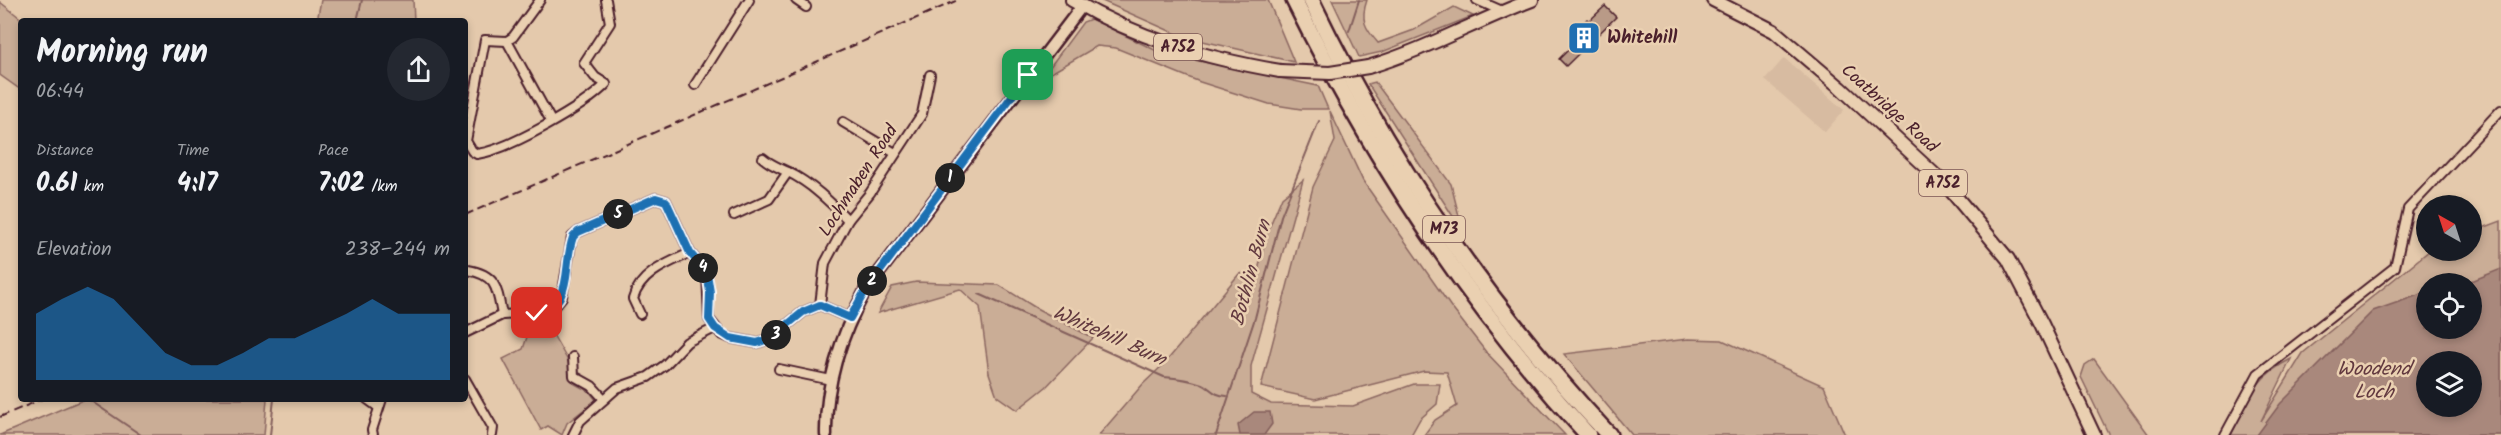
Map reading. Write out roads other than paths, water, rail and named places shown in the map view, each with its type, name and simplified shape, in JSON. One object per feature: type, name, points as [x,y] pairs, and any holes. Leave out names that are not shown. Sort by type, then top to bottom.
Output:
[{"type":"highway","name":"M73","points":[[1294,0],[1350,109],[1446,260],[1529,368],[1588,435]]},
{"type":"highway","name":"M73","points":[[1311,0],[1387,141],[1459,251],[1541,359],[1609,435]]},
{"type":"main road","name":"A752","points":[[1077,3],[1154,40],[1238,64],[1280,71],[1330,73],[1368,67],[1421,50],[1502,11],[1532,0]]},
{"type":"main road","name":"Coatbridge Road","points":[[1713,0],[1774,31],[1841,88],[1947,186],[2008,259],[2094,435]]},
{"type":"main road","points":[[826,435],[831,380],[840,345],[850,318],[865,291],[1077,3]]},
{"type":"street","points":[[468,128],[485,40],[507,41],[518,32],[540,0]]},
{"type":"street","points":[[468,146],[477,154],[483,153],[517,139],[594,97],[606,84],[595,77],[584,63],[610,23],[606,0]]},
{"type":"street","points":[[695,85],[749,0]]},
{"type":"street","points":[[796,0],[806,7]]},
{"type":"street","points":[[1477,0],[1502,11]]},
{"type":"street","points":[[507,41],[551,121]]},
{"type":"street","name":"Lochmaben Road","points":[[820,305],[825,263],[848,220],[870,193],[922,114],[930,75]]},
{"type":"street","points":[[2225,435],[2258,374],[2395,267],[2408,209],[2501,110]]},
{"type":"street","points":[[843,122],[895,153]]},
{"type":"street","points":[[763,158],[773,167],[788,172],[825,197],[848,220]]},
{"type":"street","points":[[734,215],[769,199],[788,172]]},
{"type":"street","points":[[468,332],[502,315],[551,310],[562,297],[573,237],[578,232],[656,198],[666,201],[690,253],[707,273],[710,292],[709,319],[715,328],[730,338],[757,343],[771,338],[803,312],[820,305],[850,318]]},
{"type":"street","points":[[640,314],[633,299],[635,292],[647,277],[657,268],[690,253]]},
{"type":"street","points":[[468,270],[490,277],[495,285],[502,315]]},
{"type":"street","points":[[573,435],[580,421],[617,388],[648,377],[665,365],[687,342],[715,328]]},
{"type":"street","points":[[573,357],[574,376],[592,386],[604,399]]},
{"type":"street","points":[[779,369],[831,380]]},
{"type":"street","points":[[468,384],[493,428],[492,435]]},
{"type":"street","points":[[371,402],[378,407]]},
{"type":"street","points":[[373,435],[372,430],[380,402]]},
{"type":"water","name":"Woodend Loch","points":[[2501,269],[2501,435],[2257,435],[2280,404],[2373,311],[2416,296],[2416,339],[2482,339],[2482,277]]},
{"type":"water","points":[[1254,412],[1270,412],[1272,424],[1264,435],[1240,435],[1238,425]]},
{"type":"waterway","points":[[358,18],[362,0]]},
{"type":"waterway","name":"Bothlin Burn","points":[[1349,31],[1359,0]]},
{"type":"waterway","name":"Bothlin Burn","points":[[1216,435],[1255,318],[1281,216],[1319,121]]},
{"type":"waterway","name":"Whitehill Burn","points":[[979,294],[1164,377],[1197,383],[1213,392],[1227,396]]},
{"type":"waterway","points":[[92,402],[141,435]]},
{"type":"waterway","points":[[270,435],[274,402]]},
{"type":"railway","points":[[468,214],[958,0]]},
{"type":"railway","points":[[0,417],[35,402]]},
{"type":"place","name":"Whitehill","points":[[1584,38]]}]
